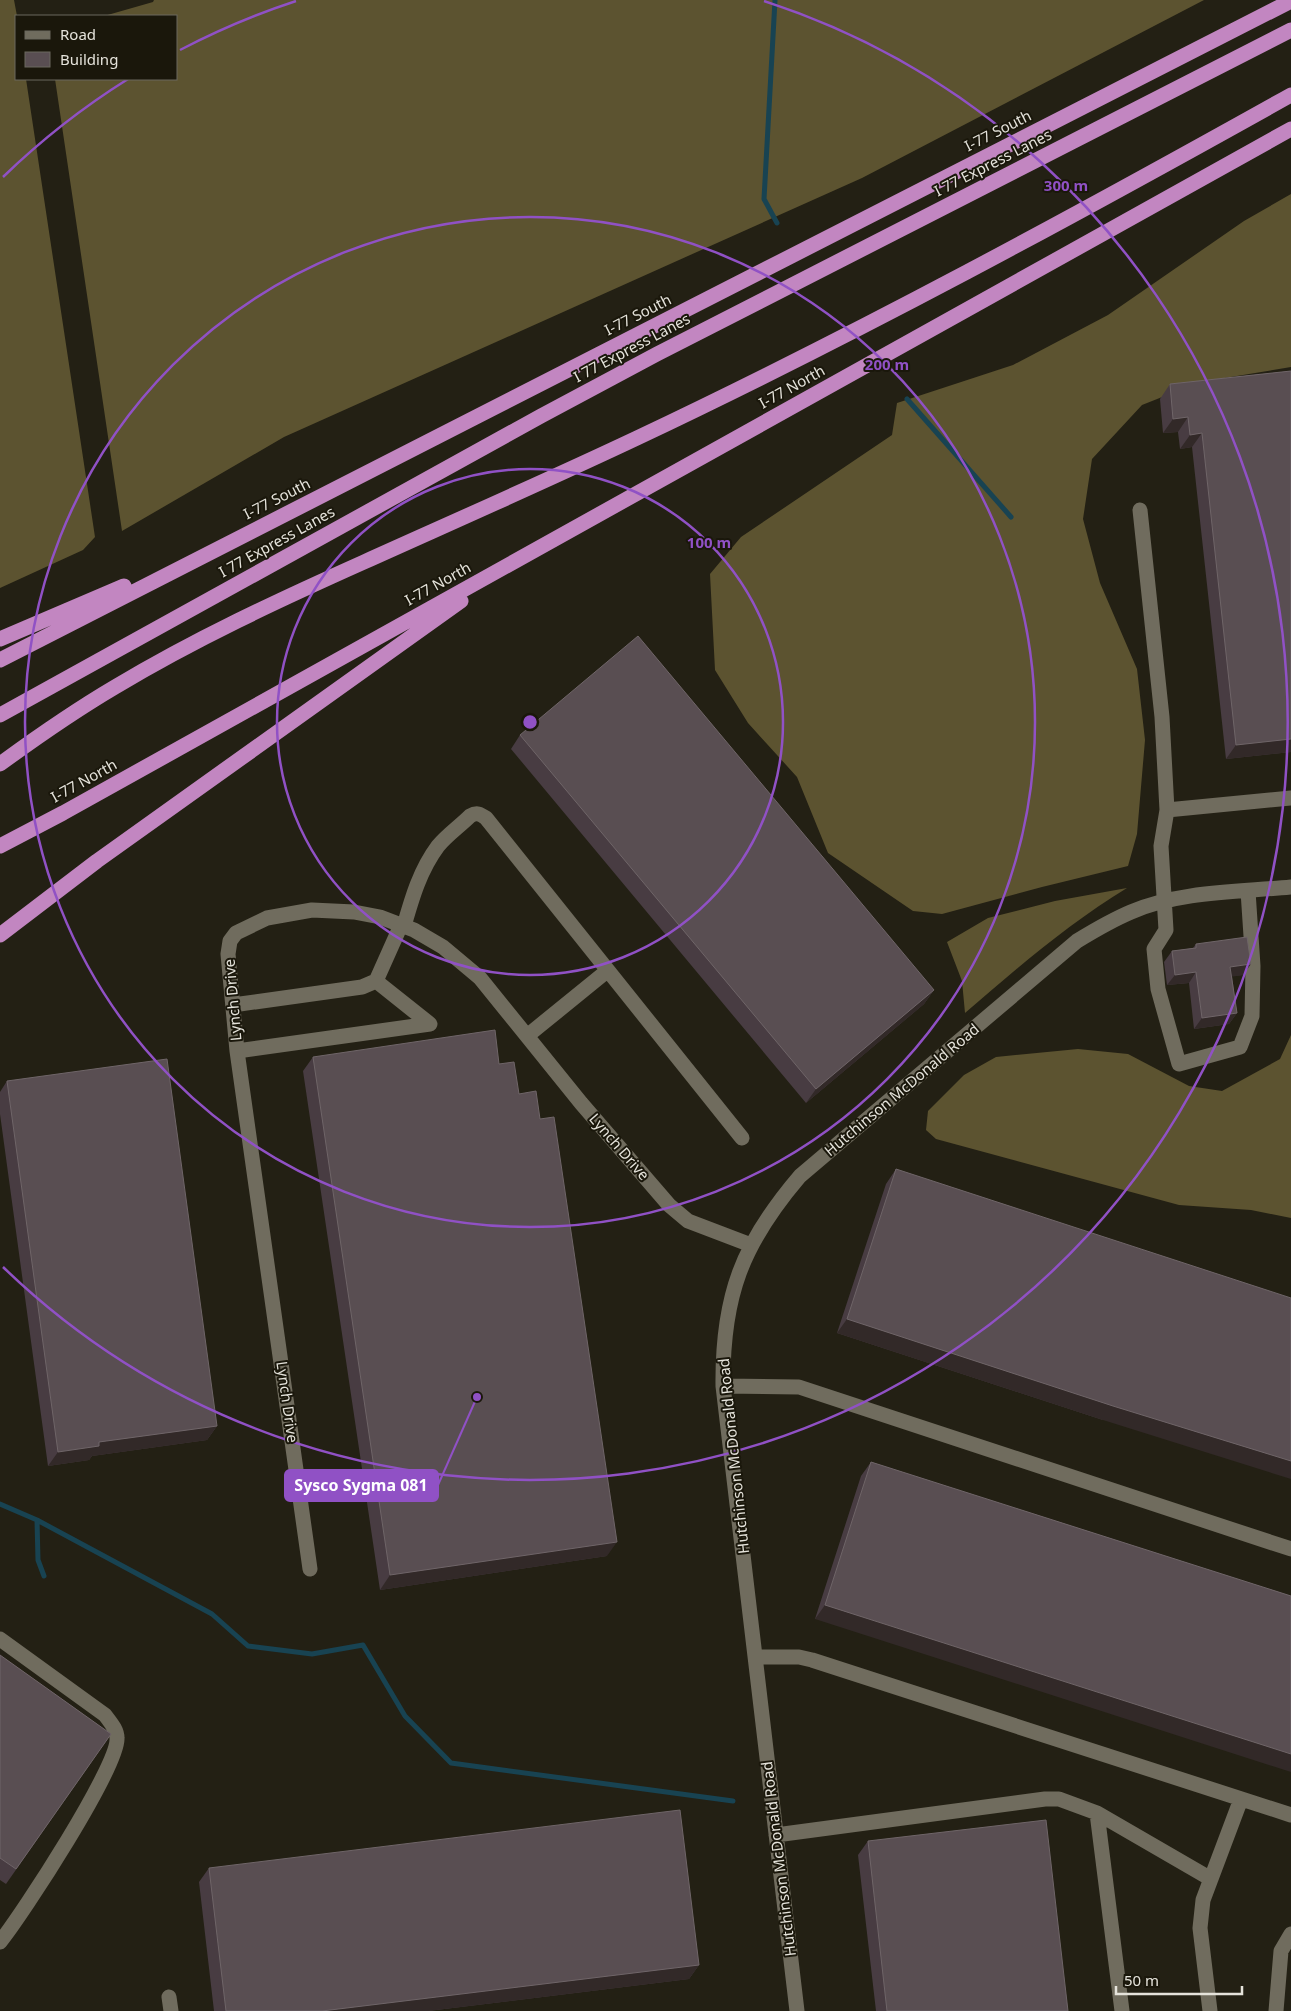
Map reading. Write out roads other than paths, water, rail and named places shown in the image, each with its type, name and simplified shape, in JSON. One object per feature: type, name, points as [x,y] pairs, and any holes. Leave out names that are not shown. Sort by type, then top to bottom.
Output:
[{"type":"highway","name":"I-77 South","points":[[0,660],[1291,1]]},
{"type":"highway","name":"I 77 Express Lanes","points":[[0,716],[632,368],[1291,30]]},
{"type":"highway","points":[[0,764],[114,688],[224,627],[585,462],[755,381],[971,271],[1291,95]]},
{"type":"highway","name":"I-77 North","points":[[0,846],[72,808],[1291,129]]},
{"type":"highway","points":[[0,639],[243,536]]},
{"type":"highway","points":[[0,935],[96,861],[522,558]]},
{"type":"street","points":[[1140,510],[1162,717],[1167,810],[1161,846],[1166,930],[1154,949],[1158,989],[1179,1064],[1240,1047],[1245,1036],[1252,1016],[1252,966],[1248,891]]},
{"type":"street","points":[[1167,810],[1291,798]]},
{"type":"street","points":[[233,1005],[362,987],[376,980],[402,925],[414,891],[439,845],[470,816],[480,814],[486,818],[742,1138]]},
{"type":"street","name":"Hutchinson McDonald Road","points":[[797,2011],[723,1386],[723,1352],[726,1321],[739,1270],[751,1245],[776,1204],[800,1176],[1077,941],[1133,911],[1163,902],[1194,896],[1291,887]]},
{"type":"street","name":"Lynch Drive","points":[[310,1570],[237,1051],[228,954],[230,941],[236,933],[267,918],[312,910],[354,912],[380,917],[402,925],[443,947],[480,978],[581,1103],[669,1205],[688,1221],[751,1245]]},
{"type":"street","points":[[527,1036],[607,971]]},
{"type":"street","points":[[237,1051],[430,1024],[376,980]]},
{"type":"street","points":[[723,1386],[799,1387],[1291,1549]]},
{"type":"street","points":[[0,1639],[105,1715],[114,1727],[118,1737],[116,1751],[83,1814],[0,1942]]},
{"type":"street","points":[[755,1657],[799,1657],[812,1660],[1291,1815]]},
{"type":"street","points":[[776,1835],[1060,1798],[1097,1813],[1211,1880]]},
{"type":"street","points":[[1210,2011],[1200,1928],[1203,1900],[1241,1799]]},
{"type":"street","points":[[1097,1813],[1122,2011]]},
{"type":"street","points":[[1276,2011],[1282,1951],[1291,1934]]},
{"type":"waterway","points":[[775,0],[764,199],[777,223]]},
{"type":"waterway","points":[[907,399],[1011,517]]},
{"type":"waterway","points":[[0,1504],[37,1520],[212,1614],[248,1646],[312,1654],[363,1645],[405,1716],[451,1763],[733,1801]]},
{"type":"waterway","points":[[37,1520],[38,1560],[44,1576]]},
{"type":"place","name":"Sysco Sygma 081","points":[[477,1397]]}]
